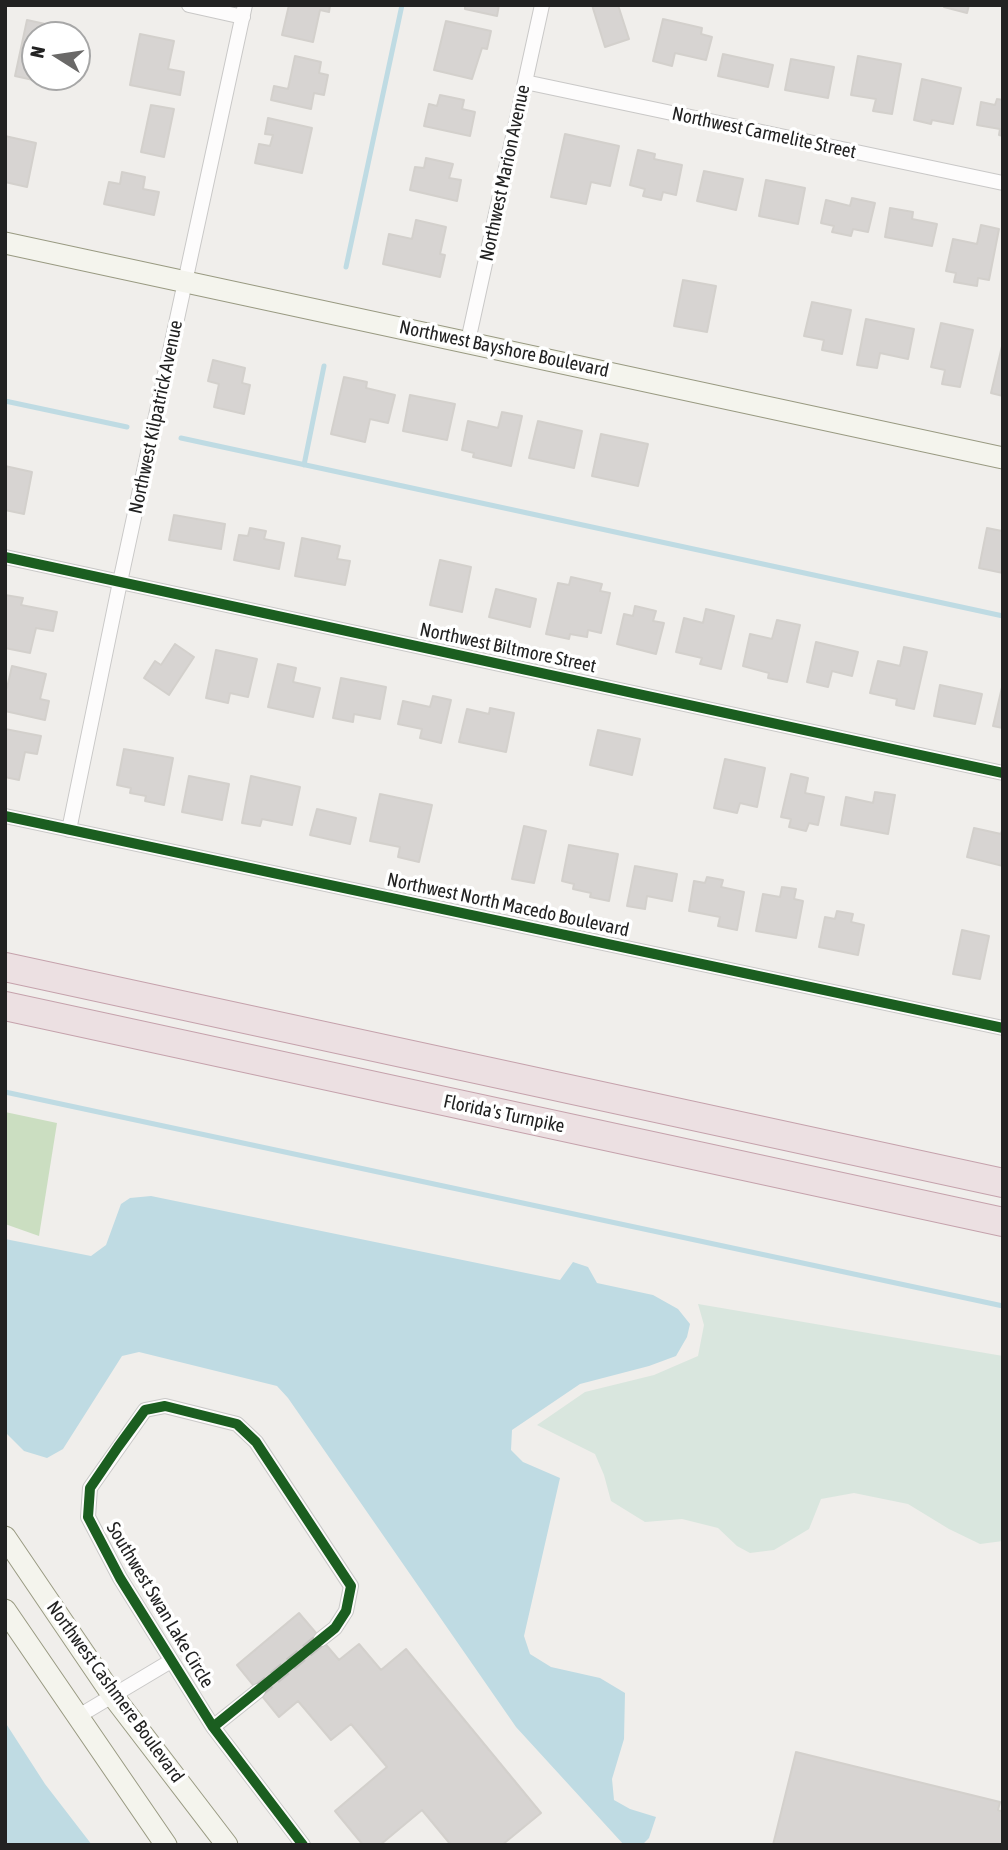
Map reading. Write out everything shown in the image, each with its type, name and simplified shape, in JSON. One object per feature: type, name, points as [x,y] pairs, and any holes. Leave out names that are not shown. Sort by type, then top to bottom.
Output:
[{"type":"highway","name":"Florida's Turnpike","points":[[5,967],[1003,1183]]},
{"type":"highway","name":"Florida's Turnpike","points":[[5,1006],[1003,1222]]},
{"type":"main road","name":"Northwest Bayshore Boulevard","points":[[5,243],[1003,458]]},
{"type":"main road","name":"Northwest Cashmere Boulevard","points":[[5,1537],[113,1696],[228,1845]]},
{"type":"main road","points":[[5,1610],[166,1845]]},
{"type":"street","points":[[189,5],[244,11]]},
{"type":"street","name":"Northwest Marion Avenue","points":[[468,341],[542,5]]},
{"type":"street","name":"Northwest Kilpatrick Avenue","points":[[69,830],[244,11]]},
{"type":"street","name":"Northwest Carmelite Street","points":[[525,82],[1003,183]]},
{"type":"street","name":"Northwest Biltmore Street","points":[[5,557],[1003,773]]},
{"type":"street","name":"Northwest North Macedo Boulevard","points":[[5,816],[1003,1028]]},
{"type":"street","name":"Southwest Swan Lake Circle","points":[[303,1845],[213,1727],[120,1578],[88,1517],[90,1488],[145,1410],[165,1406],[237,1424],[256,1442],[351,1586],[346,1611],[335,1628],[321,1639]]},
{"type":"street","name":"Southwest Swan Lake Circle","points":[[77,1717],[171,1661]]},
{"type":"street","points":[[213,1727],[257,1690]]},
{"type":"green space","points":[[5,1112],[57,1123],[39,1236],[5,1224]]},
{"type":"shaded area","points":[[698,1304],[1003,1356],[1003,1541],[980,1544],[908,1504],[854,1493],[821,1499],[809,1529],[774,1550],[750,1553],[737,1546],[718,1528],[682,1519],[645,1522],[611,1501],[595,1454],[537,1425],[585,1392],[654,1375],[698,1356],[704,1325]]},
{"type":"water","points":[[151,1196],[560,1280],[573,1262],[588,1267],[597,1283],[653,1295],[678,1309],[690,1324],[687,1337],[676,1356],[580,1384],[512,1430],[511,1450],[523,1462],[560,1478],[524,1636],[530,1654],[551,1667],[600,1678],[625,1693],[624,1739],[612,1779],[614,1800],[630,1809],[656,1817],[649,1838],[642,1845],[624,1845],[516,1727],[288,1398],[277,1386],[139,1352],[122,1356],[63,1449],[47,1458],[24,1451],[5,1432],[5,1239],[91,1256],[106,1245],[121,1204],[130,1198]]},
{"type":"water","points":[[5,1722],[45,1784],[92,1845],[5,1845]]},
{"type":"building","points":[[289,5],[330,5],[329,12],[320,10],[313,42],[282,35]]},
{"type":"building","points":[[465,5],[499,5],[497,16],[465,9]]},
{"type":"building","points":[[592,5],[618,5],[629,39],[605,47]]},
{"type":"building","points":[[969,5],[967,13],[944,7]]},
{"type":"building","points":[[663,19],[702,28],[701,34],[712,37],[706,60],[675,53],[672,66],[653,61]]},
{"type":"building","points":[[446,21],[491,31],[487,49],[482,48],[472,79],[434,70]]},
{"type":"building","points":[[140,34],[174,41],[168,69],[184,72],[180,95],[130,85]]},
{"type":"building","points":[[21,48],[21,77],[15,76]]},
{"type":"building","points":[[723,54],[773,65],[768,87],[718,76]]},
{"type":"building","points":[[295,56],[321,62],[319,73],[328,75],[324,95],[314,93],[311,109],[271,100],[274,86],[288,89]]},
{"type":"building","points":[[858,56],[901,64],[892,114],[873,111],[876,99],[851,95]]},
{"type":"building","points":[[791,59],[834,67],[828,98],[785,90]]},
{"type":"building","points":[[922,79],[961,88],[953,124],[932,120],[931,124],[914,120]]},
{"type":"building","points":[[440,95],[464,100],[462,109],[475,112],[470,136],[424,126],[429,104],[437,106]]},
{"type":"building","points":[[997,99],[1003,100],[1003,136],[999,135],[1000,129],[977,125],[981,102],[995,105]]},
{"type":"building","points":[[151,105],[174,109],[164,157],[141,152]]},
{"type":"building","points":[[268,118],[312,128],[302,173],[255,163],[259,144],[270,146],[273,135],[265,134]]},
{"type":"building","points":[[565,134],[619,146],[610,186],[591,182],[586,204],[551,197]]},
{"type":"building","points":[[5,136],[36,143],[27,187],[5,182]]},
{"type":"building","points":[[638,150],[655,154],[654,159],[682,165],[676,195],[663,192],[661,200],[643,196],[645,189],[630,185]]},
{"type":"building","points":[[426,158],[453,164],[449,178],[461,180],[457,201],[410,190],[415,167],[424,168]]},
{"type":"building","points":[[704,171],[743,179],[736,210],[697,201]]},
{"type":"building","points":[[122,172],[145,177],[143,189],[159,192],[154,215],[104,204],[109,182],[120,184]]},
{"type":"building","points":[[766,180],[805,188],[798,224],[759,216]]},
{"type":"building","points":[[852,198],[875,203],[868,232],[853,229],[851,236],[832,232],[834,226],[821,223],[826,200],[850,206]]},
{"type":"building","points":[[890,208],[913,212],[912,219],[937,224],[932,246],[885,237]]},
{"type":"building","points":[[416,220],[446,227],[440,254],[445,255],[440,277],[383,264],[389,234],[412,239]]},
{"type":"building","points":[[981,225],[999,229],[989,280],[978,278],[977,286],[954,282],[956,273],[946,271],[953,239],[977,244]]},
{"type":"building","points":[[683,280],[716,286],[707,332],[674,326]]},
{"type":"building","points":[[812,302],[851,310],[842,354],[822,350],[824,340],[804,336]]},
{"type":"building","points":[[866,319],[914,329],[908,359],[880,353],[877,368],[857,365]]},
{"type":"building","points":[[941,323],[973,330],[960,387],[942,384],[945,370],[931,367]]},
{"type":"building","points":[[1003,342],[1003,396],[991,393]]},
{"type":"building","points":[[213,360],[245,368],[242,383],[250,385],[244,414],[214,407],[219,384],[208,381]]},
{"type":"building","points":[[344,377],[367,382],[366,388],[395,395],[388,423],[370,419],[365,442],[331,434]]},
{"type":"building","points":[[410,395],[455,404],[447,440],[403,431]]},
{"type":"building","points":[[502,412],[522,416],[511,466],[473,457],[474,453],[462,450],[468,421],[498,428]]},
{"type":"building","points":[[538,421],[582,431],[574,468],[529,458]]},
{"type":"building","points":[[601,434],[648,444],[638,486],[592,476]]},
{"type":"building","points":[[5,466],[32,472],[24,514],[5,510]]},
{"type":"building","points":[[174,515],[225,524],[221,549],[169,540]]},
{"type":"building","points":[[1003,527],[1003,573],[979,568],[987,528],[1002,531]]},
{"type":"building","points":[[250,528],[266,531],[264,539],[284,543],[279,569],[234,560],[239,535],[248,536]]},
{"type":"building","points":[[302,538],[340,546],[337,559],[350,561],[345,585],[295,576]]},
{"type":"building","points":[[440,560],[471,567],[462,612],[430,605]]},
{"type":"building","points":[[571,577],[602,584],[600,591],[610,593],[601,633],[588,630],[587,637],[570,634],[569,639],[546,634],[558,583],[569,585]]},
{"type":"building","points":[[496,589],[536,599],[530,627],[489,617]]},
{"type":"building","points":[[5,595],[23,598],[21,605],[57,612],[53,631],[36,628],[30,653],[5,648]]},
{"type":"building","points":[[635,606],[656,611],[653,621],[664,623],[656,654],[617,644],[624,614],[633,616]]},
{"type":"building","points":[[706,609],[734,616],[721,669],[700,664],[702,658],[676,652],[684,618],[703,623]]},
{"type":"building","points":[[777,620],[800,625],[787,682],[768,678],[769,673],[743,666],[750,634],[772,639]]},
{"type":"building","points":[[816,642],[858,652],[852,676],[832,671],[828,687],[807,682]]},
{"type":"building","points":[[175,644],[194,657],[169,695],[144,678],[155,661],[161,665]]},
{"type":"building","points":[[904,647],[927,652],[914,709],[896,705],[897,699],[870,693],[878,661],[900,666]]},
{"type":"building","points":[[216,650],[257,659],[248,697],[230,693],[228,703],[206,698]]},
{"type":"building","points":[[278,664],[296,668],[293,682],[320,688],[313,717],[268,707]]},
{"type":"building","points":[[12,666],[46,674],[40,699],[49,701],[45,720],[5,711],[5,688]]},
{"type":"building","points":[[341,678],[386,687],[380,719],[354,714],[353,722],[333,718]]},
{"type":"building","points":[[1003,683],[1003,728],[993,726]]},
{"type":"building","points":[[940,685],[982,694],[975,724],[934,716]]},
{"type":"building","points":[[433,696],[451,700],[441,743],[420,738],[422,729],[398,724],[403,701],[430,707]]},
{"type":"building","points":[[490,708],[514,713],[506,752],[459,742],[467,709],[489,714]]},
{"type":"building","points":[[5,729],[41,736],[37,754],[25,752],[19,780],[5,777]]},
{"type":"building","points":[[598,730],[640,739],[632,775],[590,765]]},
{"type":"building","points":[[124,749],[173,758],[164,805],[145,801],[146,796],[130,793],[131,788],[117,785]]},
{"type":"building","points":[[725,759],[765,768],[757,807],[740,803],[737,813],[714,808]]},
{"type":"building","points":[[791,774],[808,778],[805,793],[824,797],[818,825],[809,823],[806,831],[789,827],[791,819],[781,817]]},
{"type":"building","points":[[189,776],[229,784],[222,820],[182,812]]},
{"type":"building","points":[[251,776],[300,787],[292,825],[262,819],[260,826],[242,823]]},
{"type":"building","points":[[875,792],[895,795],[888,834],[841,825],[846,797],[873,803]]},
{"type":"building","points":[[380,794],[432,805],[419,862],[398,857],[400,847],[370,841]]},
{"type":"building","points":[[317,809],[356,818],[350,844],[310,835]]},
{"type":"building","points":[[524,826],[546,831],[534,883],[512,879]]},
{"type":"building","points":[[1003,826],[1003,866],[967,857],[974,828],[1001,834]]},
{"type":"building","points":[[569,845],[618,854],[609,901],[590,897],[591,893],[573,889],[574,884],[562,881]]},
{"type":"building","points":[[635,866],[677,874],[672,901],[647,896],[645,909],[627,906]]},
{"type":"building","points":[[707,877],[723,880],[721,887],[744,892],[737,930],[718,926],[720,917],[689,911],[694,881],[705,883]]},
{"type":"building","points":[[782,887],[796,889],[794,899],[803,901],[796,938],[756,931],[763,894],[780,897]]},
{"type":"building","points":[[837,911],[853,914],[851,922],[864,925],[858,955],[819,947],[825,917],[835,919]]},
{"type":"building","points":[[962,930],[989,936],[980,979],[953,974]]},
{"type":"building","points":[[299,1613],[339,1660],[359,1644],[381,1670],[406,1649],[541,1813],[502,1845],[451,1845],[422,1810],[380,1845],[363,1845],[335,1811],[387,1767],[351,1724],[331,1740],[298,1701],[279,1717],[237,1665]]},
{"type":"building","points":[[796,1752],[1000,1802],[998,1810],[1003,1812],[1003,1845],[773,1845]]},
{"type":"waterway","points":[[346,267],[402,5]]},
{"type":"waterway","points":[[304,465],[324,366]]},
{"type":"waterway","points":[[5,401],[127,427]]},
{"type":"waterway","points":[[181,438],[1003,616]]},
{"type":"waterway","points":[[5,1092],[1003,1306]]},
{"type":"tunnel","points":[[258,1691],[321,1639]]},
{"type":"cycle path","points":[[5,557],[1003,773]]},
{"type":"cycle path","points":[[5,816],[1003,1028]]},
{"type":"cycle path","points":[[213,1727],[335,1628],[346,1611],[351,1586],[256,1442],[237,1424],[165,1406],[145,1410],[118,1447],[90,1488],[88,1517],[120,1578],[213,1727],[303,1845]]}]
